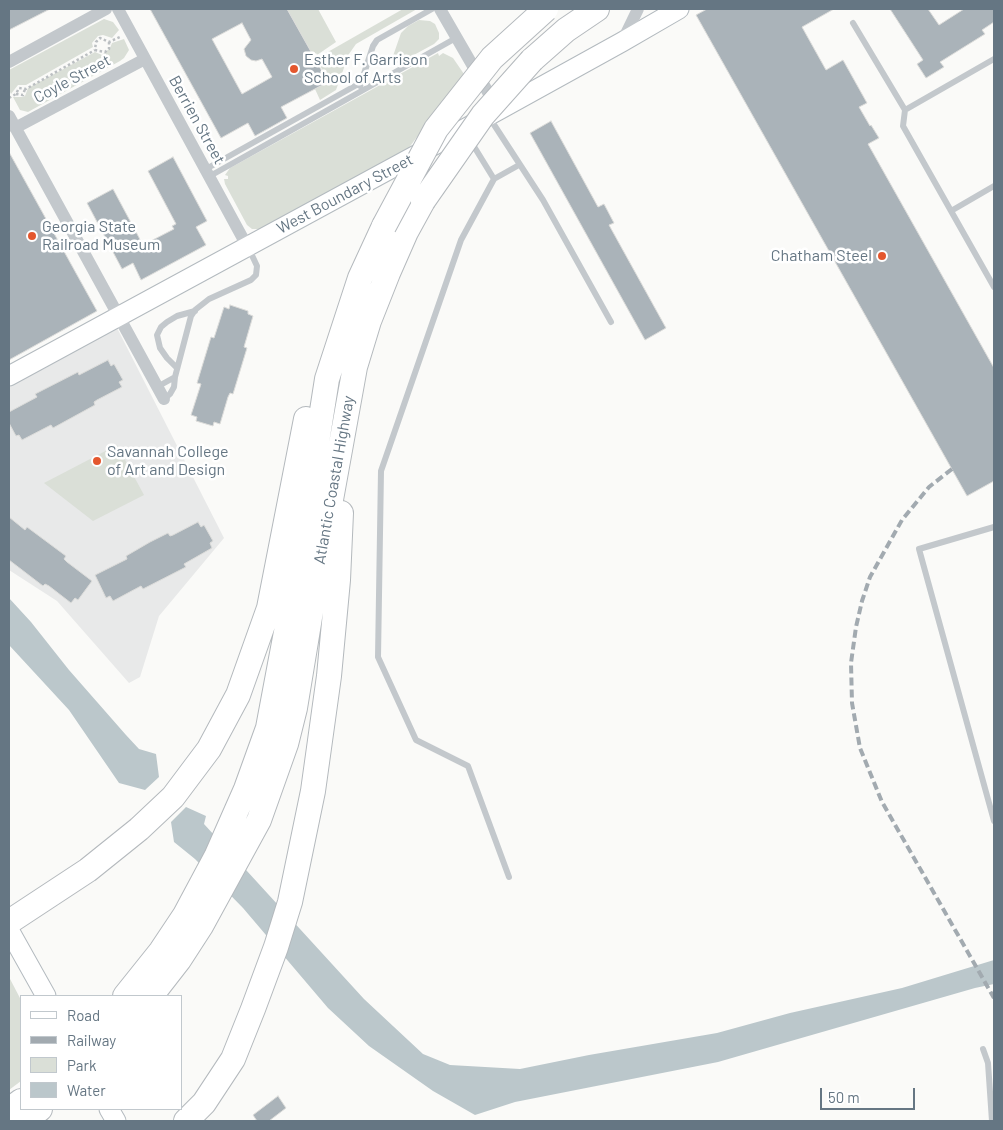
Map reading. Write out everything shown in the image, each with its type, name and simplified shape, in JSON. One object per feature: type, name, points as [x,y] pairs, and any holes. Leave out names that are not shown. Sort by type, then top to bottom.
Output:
[{"type":"highway","name":"Atlantic Coastal Highway","points":[[126,995],[161,951],[185,915],[216,857],[242,797],[268,728],[294,595],[327,379],[360,278],[384,226],[436,129],[492,58],[546,9]]},
{"type":"highway","name":"Atlantic Coastal Highway","points":[[152,995],[179,960],[201,926],[259,820],[286,744],[295,708],[355,367],[369,321],[406,232],[423,201],[483,115],[532,60],[566,30],[597,9]]},
{"type":"highway","points":[[9,922],[88,870],[140,829],[173,797],[209,749],[238,695],[269,608],[311,395],[345,325]]},
{"type":"highway","points":[[186,1121],[204,1103],[233,1059],[254,1009],[290,902],[315,772],[329,676],[338,580],[346,417]]},
{"type":"highway","points":[[9,1110],[20,1101]]},
{"type":"highway","points":[[25,1121],[39,1110]]},
{"type":"main road","name":"West Boundary Street","points":[[9,376],[494,113],[622,42],[672,10]]},
{"type":"main road","points":[[9,930],[45,995]]},
{"type":"street","points":[[9,62],[106,9]]},
{"type":"street","name":"Berrien Street","points":[[118,9],[247,246]]},
{"type":"street","points":[[440,9],[494,113]]},
{"type":"street","points":[[622,42],[638,9]]},
{"type":"street","name":"Coyle Street","points":[[12,122],[145,59]]},
{"type":"street","points":[[12,122],[164,399]]},
{"type":"lane","points":[[358,92],[373,46],[377,40],[432,9]]},
{"type":"lane","points":[[853,23],[905,110],[903,126],[994,287]]},
{"type":"lane","points":[[208,173],[456,38]]},
{"type":"lane","points":[[905,110],[994,58]]},
{"type":"lane","points":[[208,173],[362,82]]},
{"type":"lane","points":[[494,113],[519,165],[543,200],[611,322]]},
{"type":"lane","points":[[463,129],[494,179]]},
{"type":"lane","points":[[509,877],[468,766],[416,740],[378,656],[380,471],[461,240],[494,179],[519,165]]},
{"type":"lane","points":[[952,212],[994,186]]},
{"type":"lane","points":[[164,399],[174,387],[177,368],[191,316],[209,300],[251,280],[256,275],[257,266],[247,246]]},
{"type":"lane","points":[[177,368],[166,358],[160,348],[158,335],[167,322],[178,316],[195,311]]},
{"type":"lane","points":[[157,387],[175,377]]},
{"type":"lane","points":[[994,527],[919,549],[994,821]]},
{"type":"lane","points":[[983,1048],[988,1063],[992,1121]]},
{"type":"path","points":[[109,42],[123,35]]},
{"type":"path","points":[[95,50],[96,42],[100,38],[109,42]]},
{"type":"path","points":[[16,94],[23,95],[26,89],[95,50],[105,52],[109,49],[109,42]]},
{"type":"path","points":[[9,98],[16,94],[19,88],[26,89]]},
{"type":"shaded area","name":"Savannah College of Art and Design","points":[[116,326],[224,538],[159,616],[140,677],[129,683],[57,601],[9,570],[9,385]]},
{"type":"green space","points":[[287,9],[318,9],[336,42],[317,55],[316,53],[313,55]]},
{"type":"green space","points":[[403,9],[417,9],[356,44],[349,54],[336,90],[320,100],[315,89],[328,82],[318,61],[319,57]]},
{"type":"green space","points":[[104,19],[113,22],[119,30],[112,38],[103,35],[98,36],[92,43],[93,47],[26,85],[18,85],[11,94],[9,90],[9,70]]},
{"type":"green space","points":[[419,20],[430,21],[435,24],[439,33],[439,39],[434,44],[397,63],[393,56],[401,33],[408,26]]},
{"type":"green space","points":[[124,39],[129,50],[120,61],[28,112],[20,110],[13,97],[25,96],[28,88],[95,52],[102,55],[110,48],[112,43]]},
{"type":"green space","points":[[438,53],[439,56],[443,53],[453,58],[464,74],[405,153],[268,226],[252,229],[247,225],[225,184],[224,179],[228,179],[228,176],[225,175],[230,168]]},
{"type":"green space","points":[[117,445],[144,495],[93,521],[44,483]]},
{"type":"green space","points":[[9,977],[20,998],[20,1082],[9,1090]]},
{"type":"water","points":[[9,598],[31,622],[69,670],[139,749],[156,754],[159,777],[145,790],[119,783],[69,710],[9,645]]},
{"type":"water","points":[[186,807],[206,816],[204,824],[364,999],[423,1054],[450,1065],[520,1069],[717,1033],[790,1013],[902,988],[994,960],[994,984],[718,1062],[515,1102],[475,1115],[433,1091],[369,1046],[328,1008],[243,908],[195,859],[174,842],[171,822]]},
{"type":"building","points":[[9,9],[50,9],[9,30]]},
{"type":"building","name":"Esther F. Garrison School of Arts","points":[[150,9],[287,9],[328,82],[281,107],[287,118],[255,136],[248,123],[221,138]],"holes":[[[242,23],[251,40],[244,49],[246,56],[256,61],[262,59],[272,77],[242,94],[212,39]]]},
{"type":"building","name":"Chatham Steel","points":[[707,9],[834,9],[802,27],[826,70],[843,60],[867,103],[859,107],[879,138],[868,144],[994,368],[994,481],[967,496],[696,15]]},
{"type":"building","points":[[890,9],[928,9],[939,25],[964,9],[994,9],[994,22],[982,30],[985,34],[940,62],[944,67],[926,78],[917,64],[923,60]]},
{"type":"building","points":[[551,121],[598,207],[604,204],[614,223],[609,225],[666,328],[645,340],[530,133]]},
{"type":"building","name":"Georgia State Railroad Museum","points":[[9,152],[97,311],[9,360]]},
{"type":"building","points":[[173,157],[207,221],[196,227],[206,245],[141,280],[133,263],[122,269],[87,203],[113,189],[143,245],[174,229],[172,226],[176,224],[148,171]]},
{"type":"building","points":[[230,305],[248,311],[248,314],[253,316],[244,347],[247,348],[233,394],[230,393],[228,397],[220,424],[214,422],[213,426],[196,421],[197,417],[191,415],[201,384],[197,383],[211,337],[214,338],[224,307],[229,309]]},
{"type":"building","points":[[108,360],[111,366],[114,364],[123,380],[119,382],[122,387],[94,402],[95,405],[53,428],[51,425],[22,440],[19,435],[16,436],[9,423],[9,412],[37,397],[35,394],[78,372],[79,375]]},
{"type":"building","points":[[9,517],[25,530],[27,527],[66,556],[64,559],[67,562],[92,581],[78,600],[75,598],[71,603],[49,586],[45,584],[43,586],[9,560]]},
{"type":"building","points":[[198,522],[201,527],[204,525],[213,541],[210,543],[212,548],[184,564],[186,567],[143,589],[141,586],[113,601],[110,596],[106,598],[95,575],[127,559],[126,556],[150,542],[168,533],[170,536],[173,535]]},
{"type":"building","points":[[278,1096],[286,1108],[269,1121],[257,1121],[253,1115]]},
{"type":"railway","points":[[952,469],[929,487],[902,520],[870,577],[856,627],[851,663],[852,703],[860,748],[882,802],[994,998]]},
{"type":"place","name":"Esther F. Garrison School of Arts","points":[[294,69]]},
{"type":"place","name":"Georgia State Railroad Museum","points":[[32,236]]},
{"type":"place","name":"Chatham Steel","points":[[882,256]]},
{"type":"place","name":"Savannah College of Art and Design","points":[[97,461]]}]
